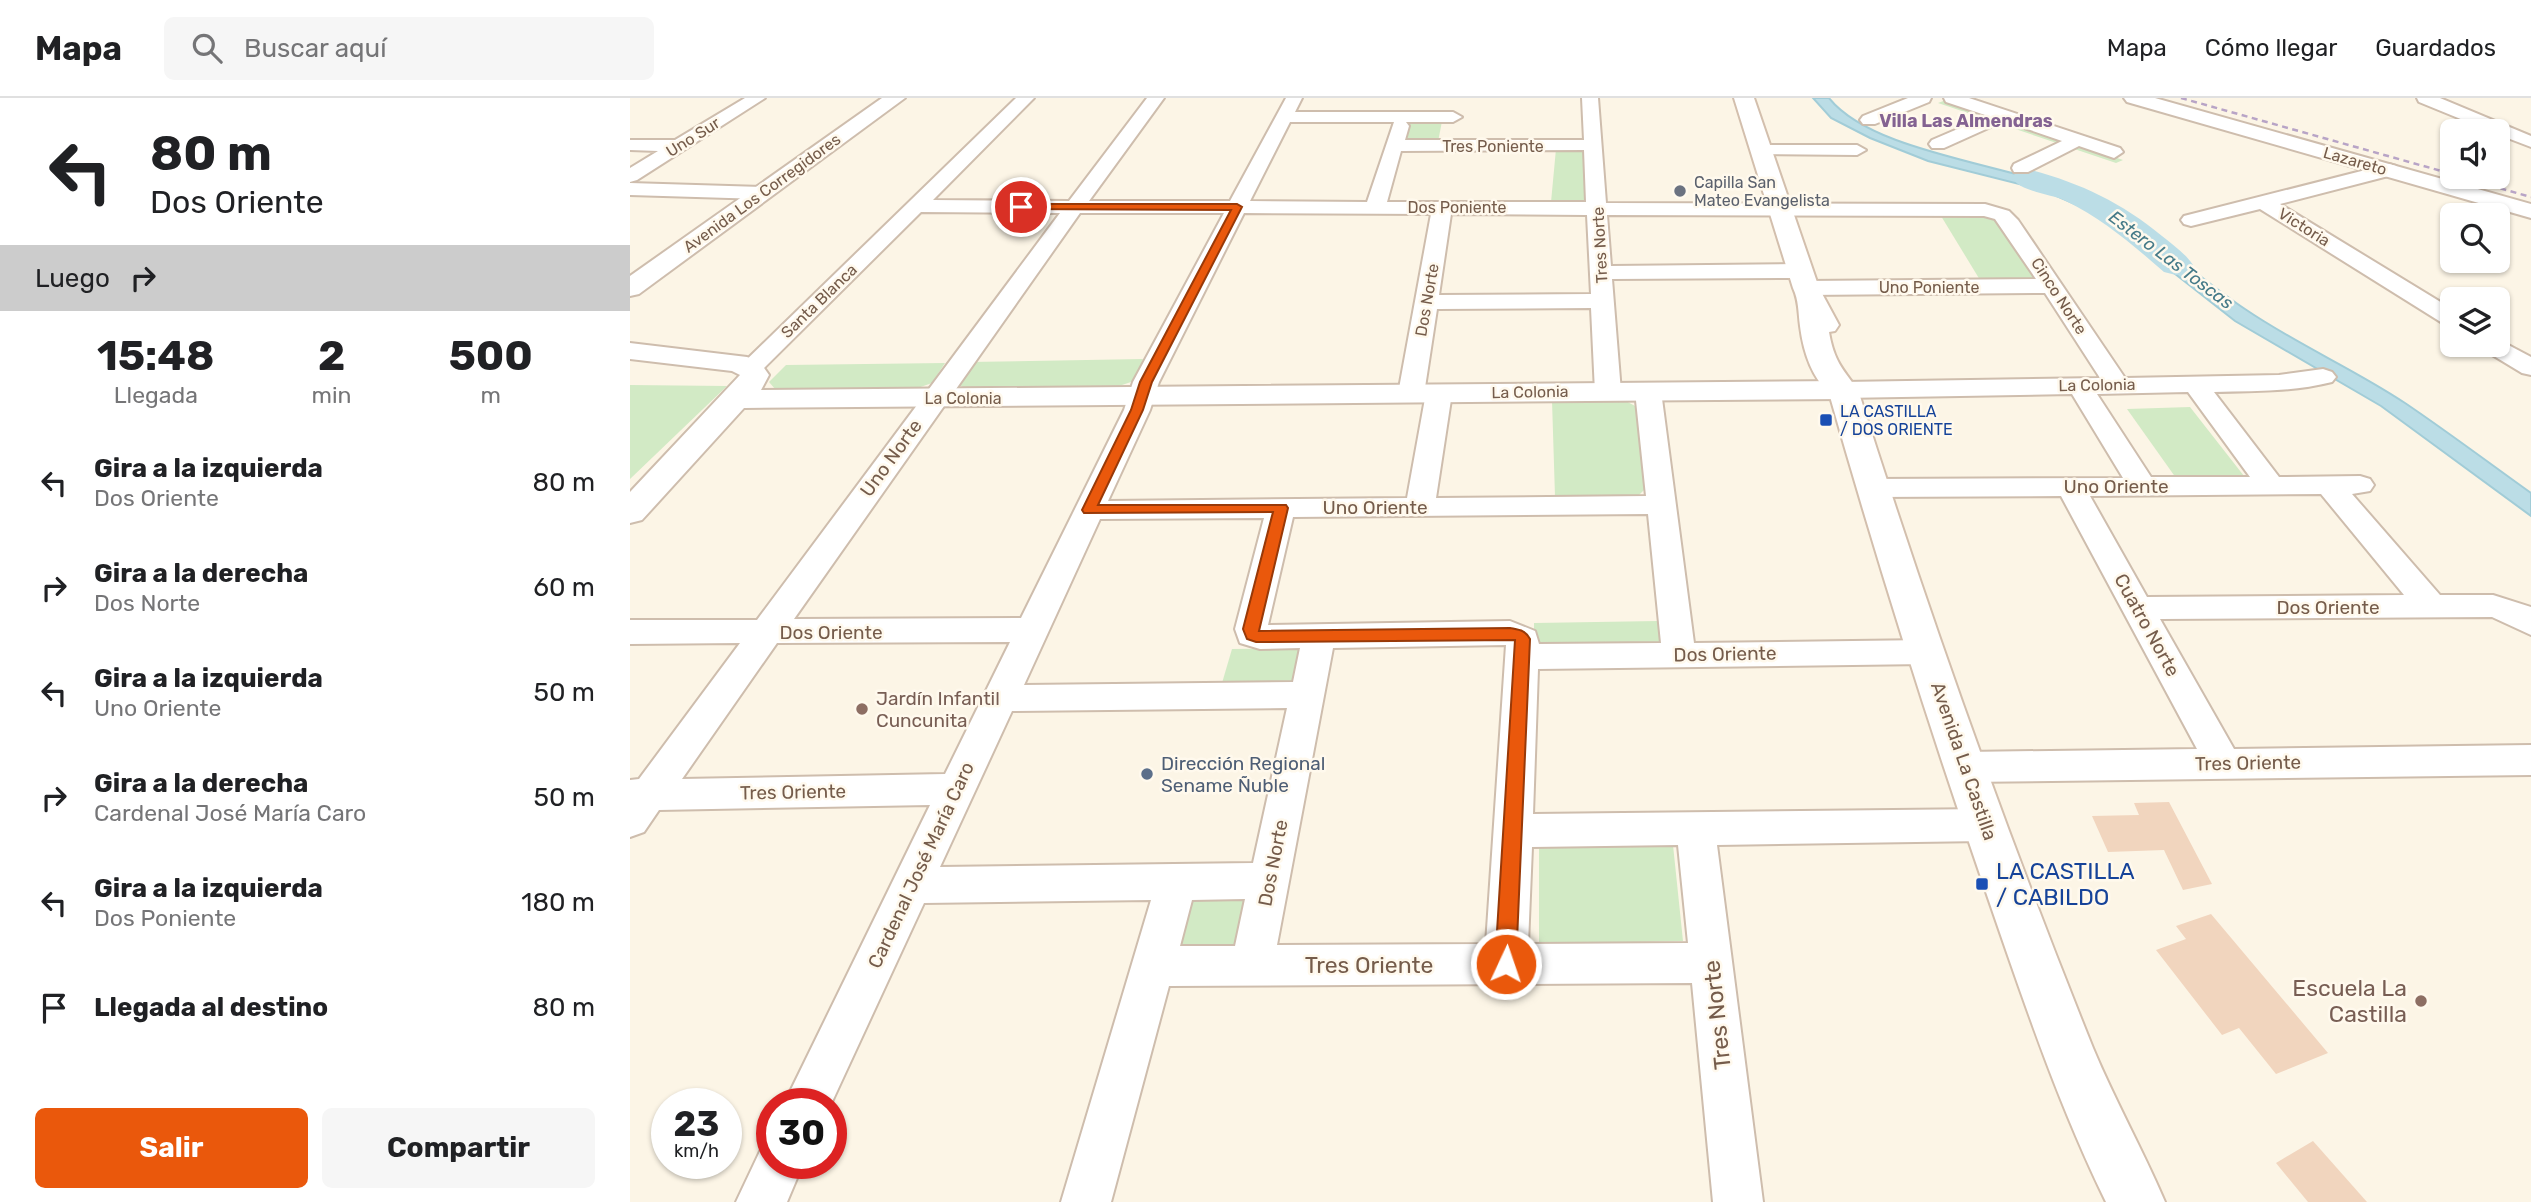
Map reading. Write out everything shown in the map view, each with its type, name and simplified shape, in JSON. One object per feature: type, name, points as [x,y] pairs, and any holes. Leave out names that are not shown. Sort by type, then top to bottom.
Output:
[{"type":"street","name":"Uno Sur","points":[[630,176],[757,98]]},
{"type":"street","name":"Avenida Los Corregidores","points":[[630,288],[895,98]]},
{"type":"street","name":"Santa Blanca","points":[[630,512],[752,382],[755,375],[750,368],[1026,98]]},
{"type":"street","name":"Uno Norte","points":[[636,803],[766,632],[1156,98]]},
{"type":"street","points":[[1447,146],[1457,98]]},
{"type":"street","name":"Tres Norte","points":[[1590,98],[1608,392]]},
{"type":"street","name":"Avenida La Castilla","points":[[1744,98],[1806,287],[1813,323],[1828,373],[1833,382],[1843,390],[1872,488],[1985,825],[2083,1088],[2104,1139],[2136,1202]]},
{"type":"street","points":[[1869,120],[1923,98]]},
{"type":"street","points":[[1952,98],[2114,152]]},
{"type":"street","name":"Lazareto","points":[[2134,98],[2531,211]]},
{"type":"street","name":"Lazareto","points":[[2145,98],[2180,110]]},
{"type":"street","points":[[2424,98],[2531,142]]},
{"type":"street","points":[[1289,107],[1402,117],[1453,117]]},
{"type":"street","name":"Cardenal José María Caro","points":[[815,1088],[1141,396],[1289,107]]},
{"type":"street","points":[[1938,144],[2004,116]]},
{"type":"street","points":[[1375,207],[1402,117]]},
{"type":"street","points":[[2021,168],[2078,140]]},
{"type":"street","points":[[630,145],[679,146]]},
{"type":"street","name":"Tres Poniente","points":[[1394,146],[1593,145]]},
{"type":"street","points":[[1762,150],[1857,150]]},
{"type":"street","name":"Victoria","points":[[2265,203],[2389,170]]},
{"type":"street","points":[[630,189],[762,193]]},
{"type":"street","points":[[2191,220],[2265,203]]},
{"type":"street","name":"Victoria","points":[[2265,203],[2440,312]]},
{"type":"street","name":"Dos Poniente","points":[[915,206],[1997,212]]},
{"type":"street","name":"Dos Norte","points":[[1420,507],[1426,302],[1442,207]]},
{"type":"street","name":"Cinco Norte","points":[[1997,212],[2008,220],[2116,384]]},
{"type":"street","name":"Uno Poniente","points":[[1601,273],[1806,287],[2052,286]]},
{"type":"street","points":[[1426,302],[1603,301]]},
{"type":"street","points":[[630,351],[737,363],[750,368]]},
{"type":"street","points":[[2510,355],[2531,368]]},
{"type":"street","name":"La Colonia","points":[[736,399],[1843,390],[2279,383],[2323,377]]},
{"type":"street","points":[[2194,383],[2271,485]]},
{"type":"street","points":[[2079,385],[2142,486]]},
{"type":"street","points":[[1648,391],[1679,655]]},
{"type":"street","points":[[2329,485],[2431,606]]},
{"type":"street","name":"Uno Oriente","points":[[1872,488],[2360,485]]},
{"type":"street","name":"Cuatro Norte","points":[[2071,487],[2223,763]]},
{"type":"street","name":"Uno Oriente","points":[[1089,510],[1661,505]]},
{"type":"street","name":"Dos Oriente","points":[[1282,508],[1251,629],[1252,635],[1319,636],[1679,655],[1927,652]]},
{"type":"street","name":"Dos Oriente","points":[[2138,608],[2493,606],[2524,618]]},
{"type":"street","name":"Dos Oriente","points":[[630,632],[1032,630]]},
{"type":"street","name":"Dos Norte","points":[[1252,966],[1319,636]]},
{"type":"street","points":[[1506,964],[1521,646]]},
{"type":"street","points":[[1000,698],[1307,695]]},
{"type":"street","name":"Tres Oriente","points":[[1965,767],[2531,760]]},
{"type":"street","name":"Tres Oriente","points":[[636,803],[957,789]]},
{"type":"street","points":[[1513,831],[1985,825]]},
{"type":"street","name":"Tres Norte","points":[[1696,828],[1738,1202]]},
{"type":"street","points":[[911,885],[1269,881]]},
{"type":"street","points":[[1086,1202],[1177,882]]},
{"type":"street","name":"Tres Oriente","points":[[1153,966],[1712,963]]},
{"type":"street","points":[[761,1202],[772,1179]]},
{"type":"green space","points":[[1946,100],[2123,160],[2116,163],[1938,103]]},
{"type":"green space","points":[[1409,121],[1442,121],[1438,142],[1403,143]]},
{"type":"green space","points":[[1556,149],[1590,149],[1588,202],[1551,202]]},
{"type":"green space","points":[[1996,215],[2040,279],[1980,280],[1941,216]]},
{"type":"green space","points":[[1143,359],[1134,381],[1113,388],[967,389],[957,384],[968,362]]},
{"type":"green space","points":[[945,363],[932,383],[912,390],[776,390],[769,382],[786,365]]},
{"type":"green space","points":[[630,385],[727,386],[630,479]]},
{"type":"green space","points":[[1622,399],[1637,407],[1646,488],[1638,496],[1555,497],[1552,400]]},
{"type":"green space","points":[[2190,407],[2244,476],[2176,478],[2127,409]]},
{"type":"green space","points":[[1658,621],[1660,642],[1534,644],[1534,623]]},
{"type":"green space","points":[[1304,648],[1297,681],[1222,683],[1232,649]]},
{"type":"green space","points":[[1673,845],[1683,941],[1539,944],[1539,848]]},
{"type":"green space","points":[[1250,896],[1239,948],[1174,950],[1187,898]]},
{"type":"water","points":[[1813,98],[1829,98],[1850,117],[1879,133],[1912,146],[2055,186],[2106,208],[2147,235],[2245,309],[2386,391],[2531,493],[2531,516],[2381,406],[2235,321],[2100,215],[2043,190],[1928,161],[1870,138],[1831,118]]},
{"type":"building","points":[[2169,802],[2212,884],[2183,890],[2164,850],[2108,852],[2092,816],[2139,815],[2134,803]]},
{"type":"building","points":[[2211,914],[2328,1053],[2276,1074],[2239,1028],[2222,1035],[2156,950],[2186,939],[2176,926]]},
{"type":"building","points":[[2313,1141],[2367,1202],[2308,1202],[2276,1163]]},
{"type":"waterway","name":"Estero Las Toscas","points":[[2027,178],[2071,192],[2108,211],[2176,265]]},
{"type":"railway","points":[[2181,98],[2440,171]]},
{"type":"railway","points":[[2503,189],[2531,197]]},
{"type":"place","name":"Capilla San Mateo Evangelista","points":[[1680,191]]},
{"type":"place","name":"LA CASTILLA / DOS ORIENTE","points":[[1826,420]]},
{"type":"place","name":"Jardín Infantil Cuncunita","points":[[862,709]]},
{"type":"place","name":"Dirección Regional Sename Ñuble","points":[[1147,774]]},
{"type":"place","name":"LA CASTILLA / CABILDO","points":[[1982,884]]},
{"type":"place","name":"Escuela La Castilla","points":[[2421,1001]]},
{"type":"district","name":"Villa Las Almendras","points":[[1966,121]]},
{"type":"route","points":[[1021,207],[1237,207],[1146,382],[1137,410],[1089,510],[1282,508],[1251,629],[1252,635],[1256,637],[1520,635],[1523,643],[1506,964]]}]
